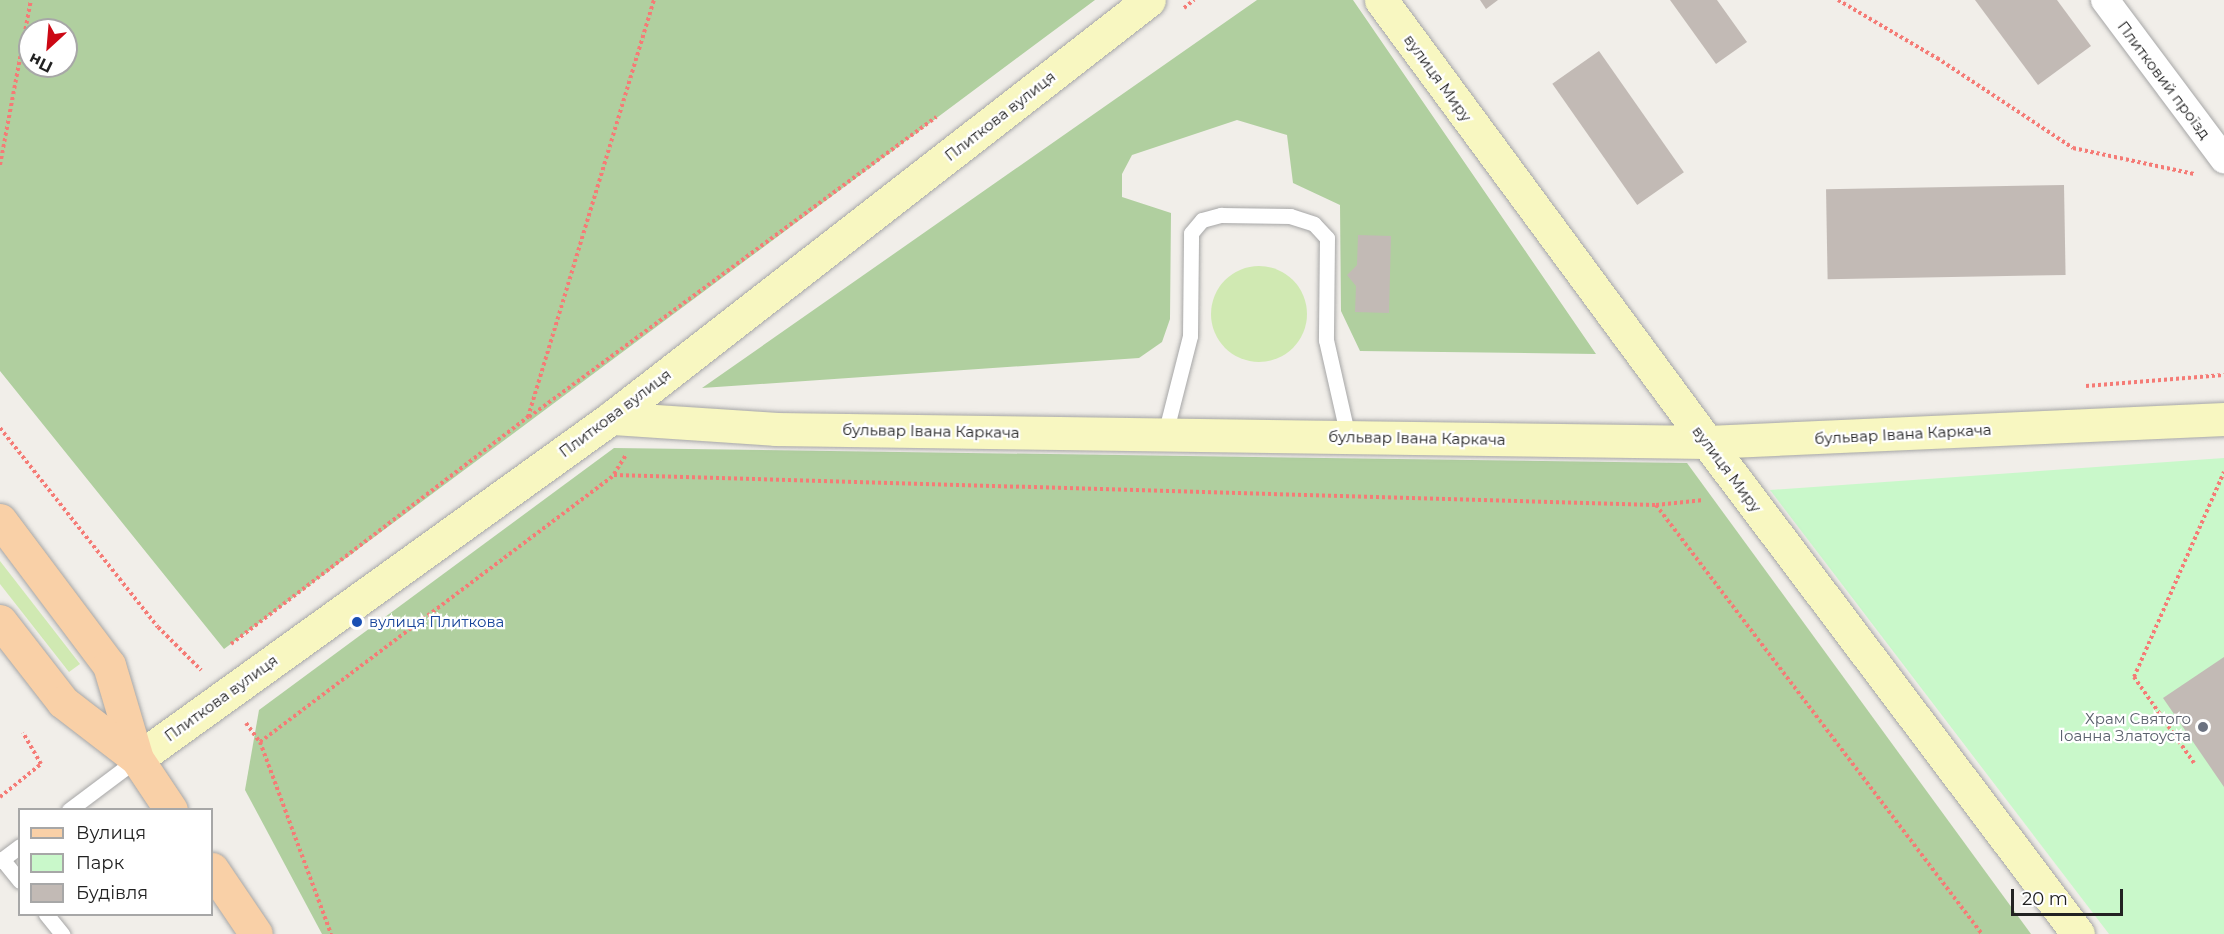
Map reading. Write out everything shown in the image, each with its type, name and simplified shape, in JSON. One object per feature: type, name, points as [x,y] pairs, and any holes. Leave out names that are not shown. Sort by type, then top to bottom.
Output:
[{"type":"main road","points":[[0,520],[109,665],[137,759],[170,808]]},
{"type":"main road","points":[[0,621],[63,702],[137,759]]},
{"type":"main road","points":[[213,870],[256,934]]},
{"type":"street","name":"Плиткова вулиця","points":[[137,759],[610,418],[1149,0]]},
{"type":"street","name":"вулиця Миру","points":[[1381,0],[1707,442],[2078,934]]},
{"type":"street","name":"Плитковий проїзд","points":[[2105,0],[2215,168]]},
{"type":"street","name":"бульвар Івана Каркача","points":[[610,418],[776,429],[1707,442],[2224,419]]},
{"type":"lane","points":[[1165,434],[1190,336],[1191,234],[1202,220],[1232,215],[1290,216],[1314,224],[1327,238],[1326,340],[1348,437]]},
{"type":"lane","name":"Плиткова вулиця","points":[[72,808],[137,759]]},
{"type":"lane","points":[[18,847],[1,860],[18,879]]},
{"type":"lane","points":[[47,916],[62,934]]},
{"type":"path","points":[[0,165],[31,0]]},
{"type":"path","points":[[528,417],[654,0]]},
{"type":"path","points":[[1838,0],[1937,58],[2073,148],[2215,168]]},
{"type":"path","points":[[224,649],[528,417],[940,113]]},
{"type":"path","points":[[0,428],[158,627],[225,695],[260,742],[331,934]]},
{"type":"path","points":[[2194,763],[2134,678],[2224,472]]},
{"type":"path","points":[[260,742],[614,475],[1656,505],[1982,934]]},
{"type":"path","points":[[200,669],[208,662]]},
{"type":"path","points":[[0,797],[41,764],[23,733]]},
{"type":"green space","points":[[0,0],[1095,0],[224,649],[0,371]]},
{"type":"green space","points":[[1257,0],[1353,0],[1596,354],[1360,351],[1341,311],[1340,205],[1293,183],[1287,135],[1237,120],[1132,155],[1122,174],[1122,197],[1171,213],[1170,319],[1162,342],[1139,358],[702,388]]},
{"type":"green space","points":[[1259,266],[1278,269],[1293,280],[1304,295],[1307,314],[1304,333],[1293,348],[1278,359],[1259,362],[1240,359],[1225,348],[1214,333],[1211,314],[1214,295],[1225,280],[1240,269]]},
{"type":"green space","points":[[614,448],[1687,463],[2031,934],[322,934],[245,790],[259,710]]},
{"type":"green space","points":[[2224,458],[2224,934],[2109,934],[1770,490]]},
{"type":"green space","points":[[0,561],[80,664],[69,672],[0,584]]},
{"type":"building","points":[[1480,0],[1498,0],[1486,9]]},
{"type":"building","points":[[1670,0],[1717,0],[1747,42],[1716,64]]},
{"type":"building","points":[[1975,0],[2057,0],[2091,46],[2038,85]]},
{"type":"building","points":[[1599,51],[1684,172],[1637,205],[1552,84]]},
{"type":"building","points":[[2064,185],[2066,275],[1828,279],[1826,189]]},
{"type":"building","points":[[1358,235],[1391,236],[1389,313],[1355,312],[1356,286],[1347,275],[1357,265]]},
{"type":"building","name":"Храм Святого Іоанна Златоуста","points":[[2224,657],[2224,787],[2163,698]]},
{"type":"place","name":"вулиця Плиткова","points":[[357,622]]},
{"type":"place","name":"Храм Святого Іоанна Златоуста","points":[[2203,727]]}]
